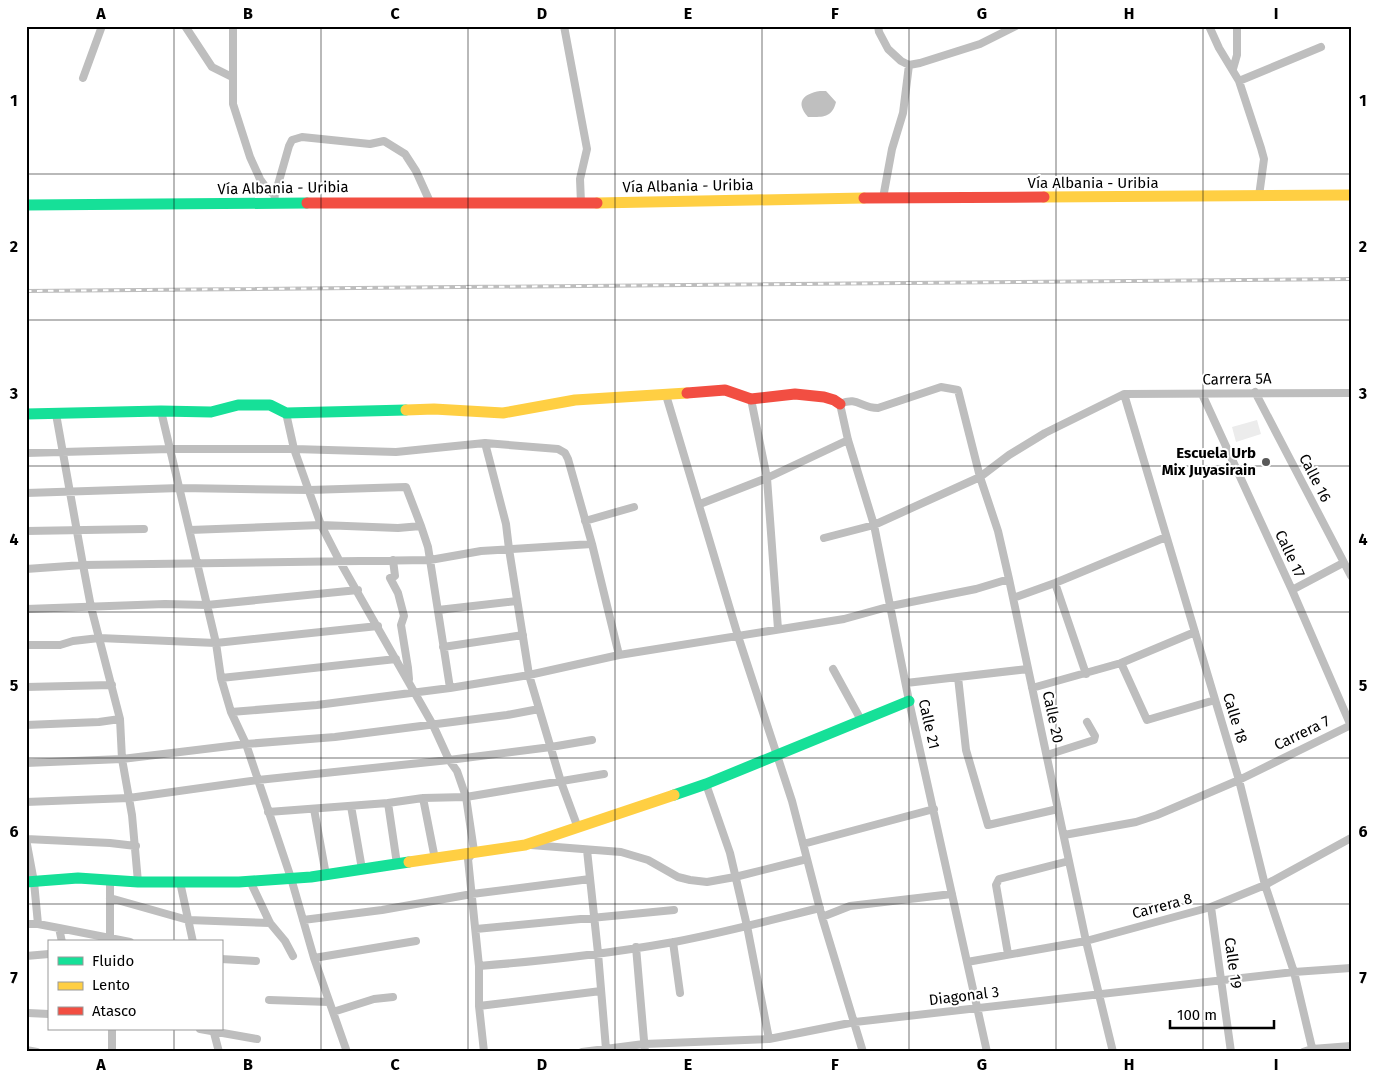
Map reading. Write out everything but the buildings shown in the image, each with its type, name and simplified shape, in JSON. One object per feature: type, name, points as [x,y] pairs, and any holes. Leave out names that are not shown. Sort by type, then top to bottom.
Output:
[{"type":"street","points":[[83,78],[102,26]]},
{"type":"street","points":[[186,26],[212,67],[232,77]]},
{"type":"street","points":[[233,26],[233,104],[250,157],[260,179],[275,199]]},
{"type":"street","points":[[564,26],[587,148],[580,179],[582,203]]},
{"type":"street","points":[[878,26],[888,49],[901,61],[909,64],[920,63],[980,44],[1016,26]]},
{"type":"street","points":[[1209,26],[1219,48],[1239,81],[1264,159],[1259,196]]},
{"type":"street","points":[[1233,70],[1237,55],[1237,26]]},
{"type":"street","points":[[1239,81],[1321,47]]},
{"type":"street","points":[[884,198],[892,149],[904,114],[909,64]]},
{"type":"street","points":[[275,199],[290,142],[302,137],[370,144],[384,141],[405,154],[416,171],[430,202]]},
{"type":"street","name":"Vía Albania - Uribia","points":[[26,205],[275,199],[582,203],[884,198],[1351,195]]},
{"type":"street","name":"Calle 20","points":[[840,404],[855,400],[862,406],[878,408],[941,387],[958,390],[980,477],[998,531],[1086,941],[1112,1052]]},
{"type":"street","points":[[26,414],[161,411],[211,412],[238,405],[270,405],[286,413],[434,409],[503,413],[575,400],[725,390],[751,399],[795,394],[824,397],[840,404]]},
{"type":"street","name":"Calle 16","points":[[1256,392],[1351,576]]},
{"type":"street","name":"Carrera 5A","points":[[1124,394],[1351,393]]},
{"type":"street","points":[[824,538],[874,525],[980,477],[1009,455],[1044,433],[1124,394]]},
{"type":"street","name":"Calle 18","points":[[1124,394],[1239,780],[1265,886],[1294,972],[1313,1050]]},
{"type":"street","name":"Calle 17","points":[[1202,394],[1292,590],[1351,725]]},
{"type":"street","points":[[666,395],[738,636],[792,800],[822,916],[863,1052]]},
{"type":"street","points":[[751,399],[767,478],[778,629]]},
{"type":"street","name":"Calle 21","points":[[840,404],[848,440],[874,525],[909,701],[987,1052]]},
{"type":"street","points":[[161,411],[216,643],[221,678],[231,712],[246,744],[314,958],[348,1052]]},
{"type":"street","points":[[286,413],[294,449],[321,525],[433,725],[449,760],[457,771],[466,797],[474,851],[468,859],[476,929],[479,966],[479,1006],[484,1052]]},
{"type":"street","points":[[56,414],[91,607],[120,719],[122,759],[136,846],[138,882]]},
{"type":"street","points":[[700,504],[767,478],[848,440]]},
{"type":"street","points":[[485,443],[506,524],[529,675],[561,782],[578,828]]},
{"type":"street","points":[[26,453],[170,449],[294,449],[396,452],[485,443],[558,450],[568,458],[592,544],[619,655]]},
{"type":"street","points":[[26,493],[180,488],[309,490],[406,487],[428,547],[450,688]]},
{"type":"street","points":[[585,521],[634,508]]},
{"type":"street","points":[[190,530],[321,525],[398,528],[421,526]]},
{"type":"street","points":[[26,531],[144,529]]},
{"type":"street","points":[[1013,598],[1055,583],[1166,537]]},
{"type":"street","points":[[26,569],[83,564],[430,560],[481,551],[592,544]]},
{"type":"street","points":[[393,560],[395,576],[390,578],[398,593],[404,616],[401,625],[409,680]]},
{"type":"street","points":[[1292,590],[1343,563]]},
{"type":"street","points":[[231,712],[317,705],[450,688],[529,675],[619,655],[844,619],[891,606],[976,589],[1009,579]]},
{"type":"street","points":[[1055,583],[1086,674]]},
{"type":"street","points":[[26,609],[165,604],[207,605],[358,590]]},
{"type":"street","points":[[438,610],[517,601]]},
{"type":"street","points":[[26,645],[60,645],[99,638],[216,643],[378,626]]},
{"type":"street","points":[[1032,688],[1121,663],[1195,632]]},
{"type":"street","points":[[443,647],[523,635]]},
{"type":"street","points":[[221,678],[396,659]]},
{"type":"street","points":[[1121,663],[1147,720],[1215,700]]},
{"type":"street","points":[[833,669],[861,720]]},
{"type":"street","points":[[906,684],[1028,669]]},
{"type":"street","points":[[958,677],[966,750],[988,825],[1058,809]]},
{"type":"street","points":[[26,687],[112,685]]},
{"type":"street","points":[[30,882],[78,878],[138,882],[250,881],[326,875],[435,859],[474,851],[525,845],[706,784],[909,701]]},
{"type":"street","points":[[26,763],[122,759],[433,725],[539,709]]},
{"type":"street","points":[[26,725],[99,722],[120,719]]},
{"type":"street","points":[[1047,755],[1094,740],[1096,736],[1087,722]]},
{"type":"street","name":"Carrera 7","points":[[1064,835],[1136,822],[1156,815],[1239,780],[1351,725]]},
{"type":"street","points":[[26,802],[129,798],[258,780],[551,748],[592,740]]},
{"type":"street","points":[[268,812],[388,803],[423,798],[466,797],[604,774]]},
{"type":"street","points":[[706,784],[730,853],[770,1038]]},
{"type":"street","points":[[423,798],[435,859]]},
{"type":"street","points":[[388,803],[397,864]]},
{"type":"street","points":[[351,806],[362,870]]},
{"type":"street","points":[[803,844],[934,808]]},
{"type":"street","points":[[314,809],[326,875]]},
{"type":"street","name":"Carrera 8","points":[[967,962],[1086,941],[1211,907],[1265,886],[1351,838]]},
{"type":"street","points":[[38,924],[30,882],[26,839],[136,846]]},
{"type":"street","points":[[525,845],[621,852],[648,860],[678,877],[707,882],[807,859]]},
{"type":"street","points":[[587,850],[606,1049]]},
{"type":"street","points":[[1008,954],[996,885],[999,879],[1069,861]]},
{"type":"street","points":[[26,924],[38,924],[110,939],[110,880]]},
{"type":"street","points":[[303,920],[382,910],[472,894],[590,880]]},
{"type":"street","points":[[250,881],[270,923],[285,941],[293,956]]},
{"type":"street","points":[[180,882],[193,940]]},
{"type":"street","points":[[822,916],[850,906],[952,894]]},
{"type":"street","points":[[110,898],[188,920],[270,923]]},
{"type":"street","name":"Calle 19","points":[[1211,907],[1231,1052]]},
{"type":"street","points":[[479,966],[598,953],[672,942],[820,908]]},
{"type":"street","points":[[476,929],[674,910]]},
{"type":"street","points":[[59,928],[62,940]]},
{"type":"street","points":[[314,958],[416,941]]},
{"type":"street","points":[[672,942],[680,993]]},
{"type":"street","points":[[636,947],[644,1048]]},
{"type":"street","points":[[26,956],[48,954]]},
{"type":"street","points":[[222,959],[256,961]]},
{"type":"street","name":"Diagonal 3","points":[[582,1052],[770,1038],[854,1022],[978,1007],[1100,995],[1294,972],[1351,968]]},
{"type":"street","points":[[479,1006],[601,991]]},
{"type":"street","points":[[333,1012],[374,999],[394,997]]},
{"type":"street","points":[[269,1000],[329,1002]]},
{"type":"street","points":[[28,1012],[48,1014]]},
{"type":"street","points":[[112,1030],[112,1052]]},
{"type":"street","points":[[220,1052],[214,1030],[256,1039]]},
{"type":"street","points":[[1303,1052],[1351,1046]]},
{"type":"street","points":[[26,1050],[37,1052]]},
{"type":"shaded area","points":[[826,91],[836,102],[834,107],[826,116],[808,117],[802,107],[803,100],[809,94]]},
{"type":"shaded area","points":[[1257,420],[1261,434],[1236,442],[1232,427]]},
{"type":"railway","points":[[26,291],[1351,279]]},
{"type":"traffic: fast","points":[[26,205],[307,203]]},
{"type":"traffic: fast","points":[[26,414],[161,411],[211,412],[238,405],[270,405],[286,413],[406,410]]},
{"type":"traffic: fast","points":[[674,795],[706,784],[909,701]]},
{"type":"traffic: fast","points":[[26,882],[78,878],[138,882],[239,882],[311,877],[409,862]]},
{"type":"traffic: slow","points":[[1044,197],[1351,195]]},
{"type":"traffic: slow","points":[[597,203],[864,198]]},
{"type":"traffic: slow","points":[[406,410],[434,409],[503,413],[575,400],[687,393]]},
{"type":"traffic: slow","points":[[409,862],[525,845],[674,795]]},
{"type":"traffic: jam","points":[[864,198],[1044,197]]},
{"type":"traffic: jam","points":[[307,203],[597,203]]},
{"type":"traffic: jam","points":[[687,393],[725,390],[751,399],[795,394],[824,397],[840,404]]},
{"type":"place","name":"Escuela Urb Mix Juyasirain","points":[[1266,462]]}]
